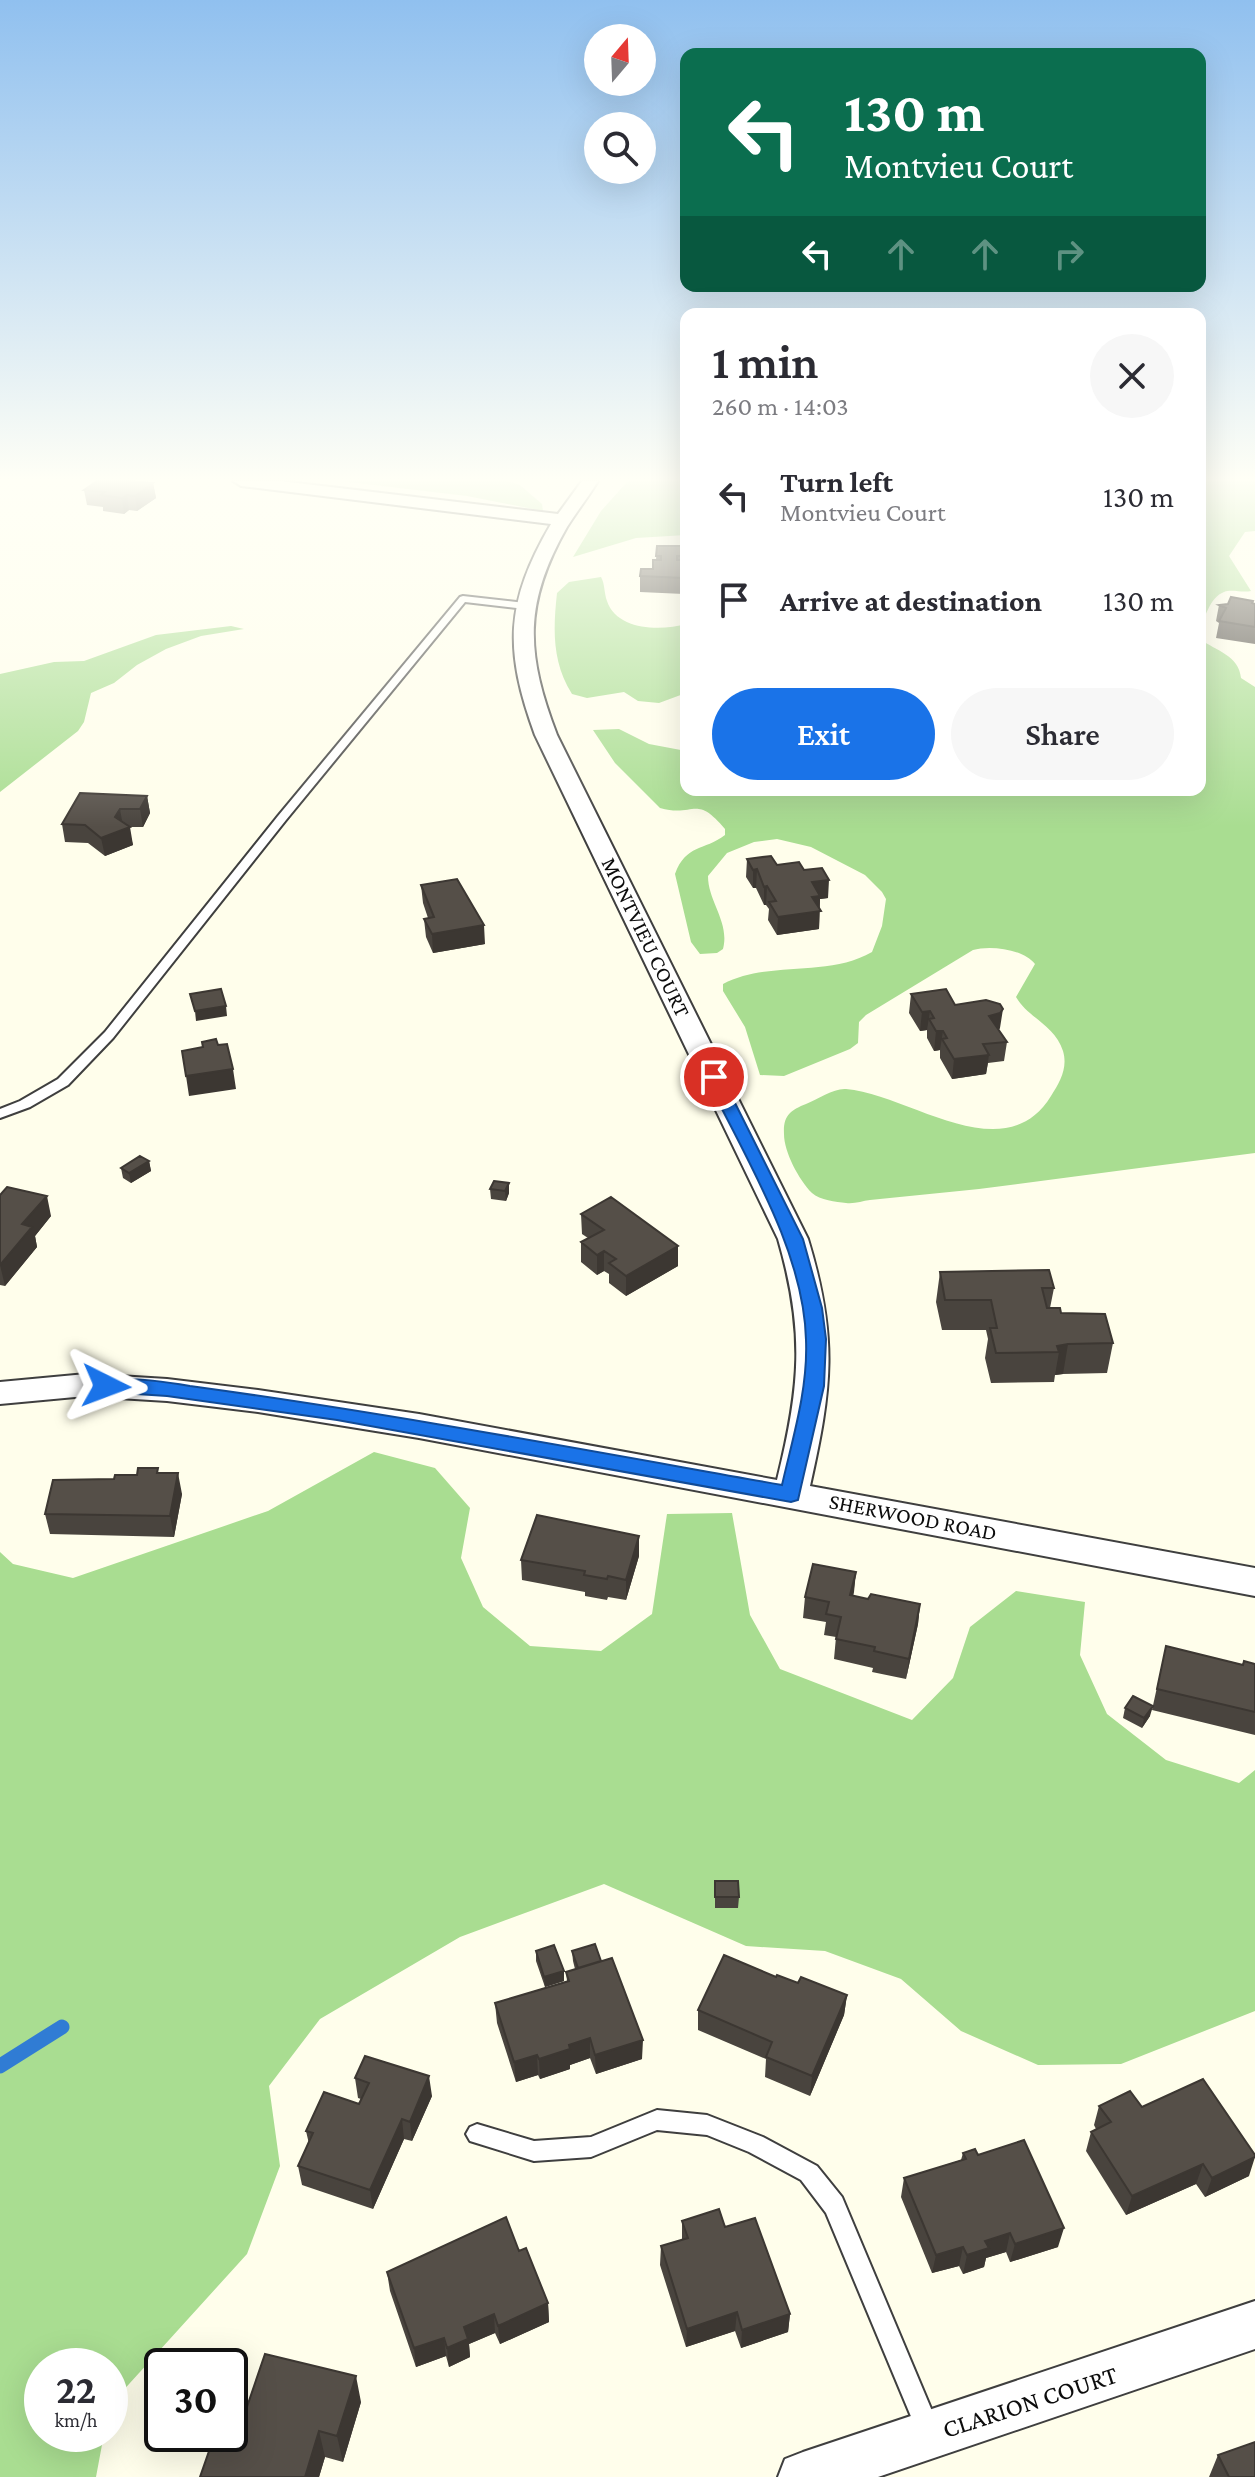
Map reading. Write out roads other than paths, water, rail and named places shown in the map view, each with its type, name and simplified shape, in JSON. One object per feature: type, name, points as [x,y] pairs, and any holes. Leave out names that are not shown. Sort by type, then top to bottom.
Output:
[{"type":"street","name":"MONTVIEU COURT","points":[[528,597],[525,670],[546,735],[793,1239],[806,1277],[816,1339],[816,1368],[812,1404],[791,1494]]},
{"type":"street","name":"SHERWOOD ROAD","points":[[0,1393],[86,1385],[167,1390],[258,1401],[419,1426],[1255,1582]]},
{"type":"street","name":"CLARION COURT","points":[[803,2477],[1255,2325]]},
{"type":"lane","points":[[0,1114],[63,1082],[109,1035],[282,818],[463,599],[525,606]]},
{"type":"lane","points":[[477,2134],[534,2151],[591,2147],[657,2120],[707,2125],[756,2144],[809,2173],[834,2205],[931,2435]]},
{"type":"waterway","points":[[0,2066],[62,2027]]}]
